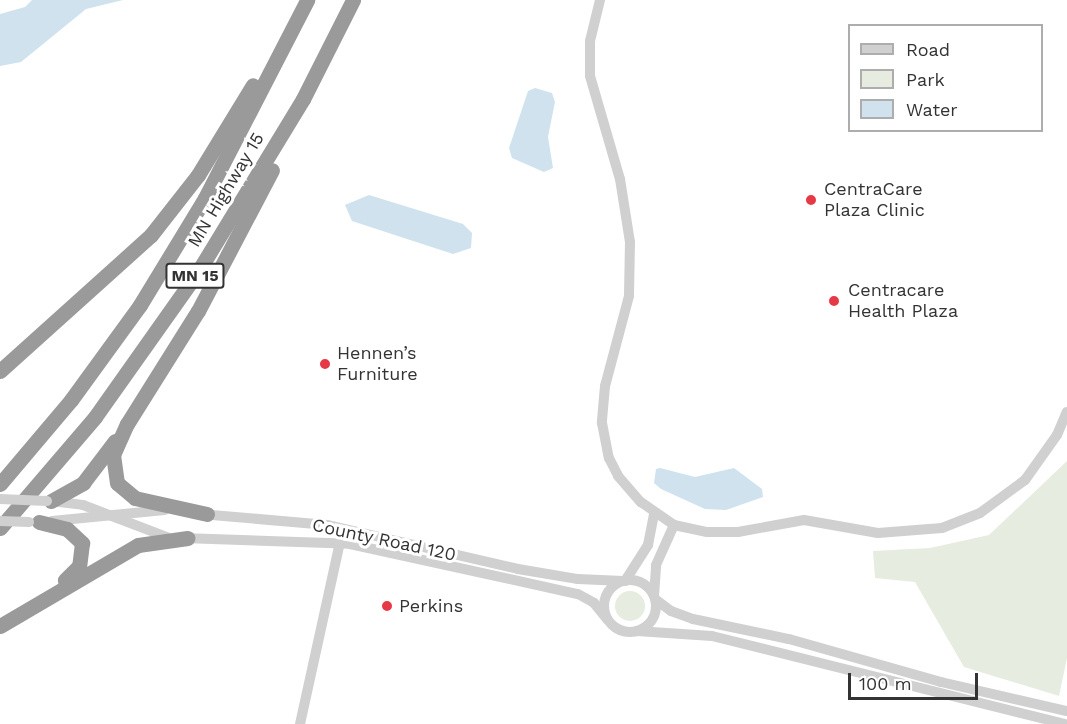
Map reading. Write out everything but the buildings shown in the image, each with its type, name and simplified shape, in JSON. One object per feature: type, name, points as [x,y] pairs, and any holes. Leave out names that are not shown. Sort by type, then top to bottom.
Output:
[{"type":"highway","points":[[0,371],[128,259],[167,216],[198,175],[305,0]]},
{"type":"highway","name":"MN Highway 15","points":[[0,484],[70,400],[140,304],[206,198],[305,0]]},
{"type":"highway","name":"MN Highway 15","points":[[0,528],[50,471],[140,356],[222,235],[307,92],[353,0]]},
{"type":"highway","points":[[49,501],[83,483],[162,372],[252,213],[307,92]]},
{"type":"highway","points":[[128,422],[112,463],[114,476],[123,491],[152,504],[207,514]]},
{"type":"highway","points":[[34,522],[67,529],[80,539],[83,548],[74,573],[40,601]]},
{"type":"highway","points":[[0,626],[138,545],[188,538]]},
{"type":"street","points":[[600,0],[590,40],[590,76],[620,179],[630,230],[628,296],[619,344],[605,386],[602,423],[604,441],[618,476],[654,514],[674,525],[723,533],[804,520],[878,533],[942,528],[980,513],[1025,480],[1057,435],[1067,412]]},
{"type":"street","name":"County Road 120","points":[[0,500],[49,501],[83,505],[154,535],[340,543],[578,594],[594,603],[607,619]]},
{"type":"street","name":"County Road 120","points":[[0,521],[34,522],[109,517],[156,509],[328,525],[529,571],[624,581]]},
{"type":"street","points":[[654,514],[648,545],[624,581],[605,598],[607,619],[623,631],[712,636],[1065,724]]},
{"type":"street","points":[[637,631],[653,618],[656,565],[674,525]]},
{"type":"street","points":[[300,724],[340,543]]},
{"type":"street","points":[[624,581],[639,582],[671,610],[693,619],[789,639],[940,682],[1067,711]]},
{"type":"green space","points":[[1067,461],[1067,658],[1059,696],[964,667],[915,582],[875,578],[873,551],[930,548],[989,535]]},
{"type":"green space","points":[[630,591],[641,595],[645,606],[641,617],[630,621],[619,617],[615,606],[619,595]]},
{"type":"water","points":[[32,0],[123,0],[86,9],[21,62],[0,66],[0,14],[25,7]]},
{"type":"water","points":[[535,88],[552,93],[555,102],[548,137],[553,168],[544,172],[512,158],[509,148],[528,91]]},
{"type":"water","points":[[369,195],[463,224],[472,233],[471,248],[453,254],[352,221],[345,205]]},
{"type":"water","points":[[734,468],[762,489],[763,497],[726,510],[705,509],[661,489],[654,483],[656,469],[695,477]]},
{"type":"place","name":"CentraCare Plaza Clinic","points":[[811,200]]},
{"type":"place","name":"Centracare Health Plaza","points":[[834,301]]},
{"type":"place","name":"Hennen’s Furniture","points":[[325,364]]},
{"type":"place","name":"Perkins","points":[[387,606]]}]
